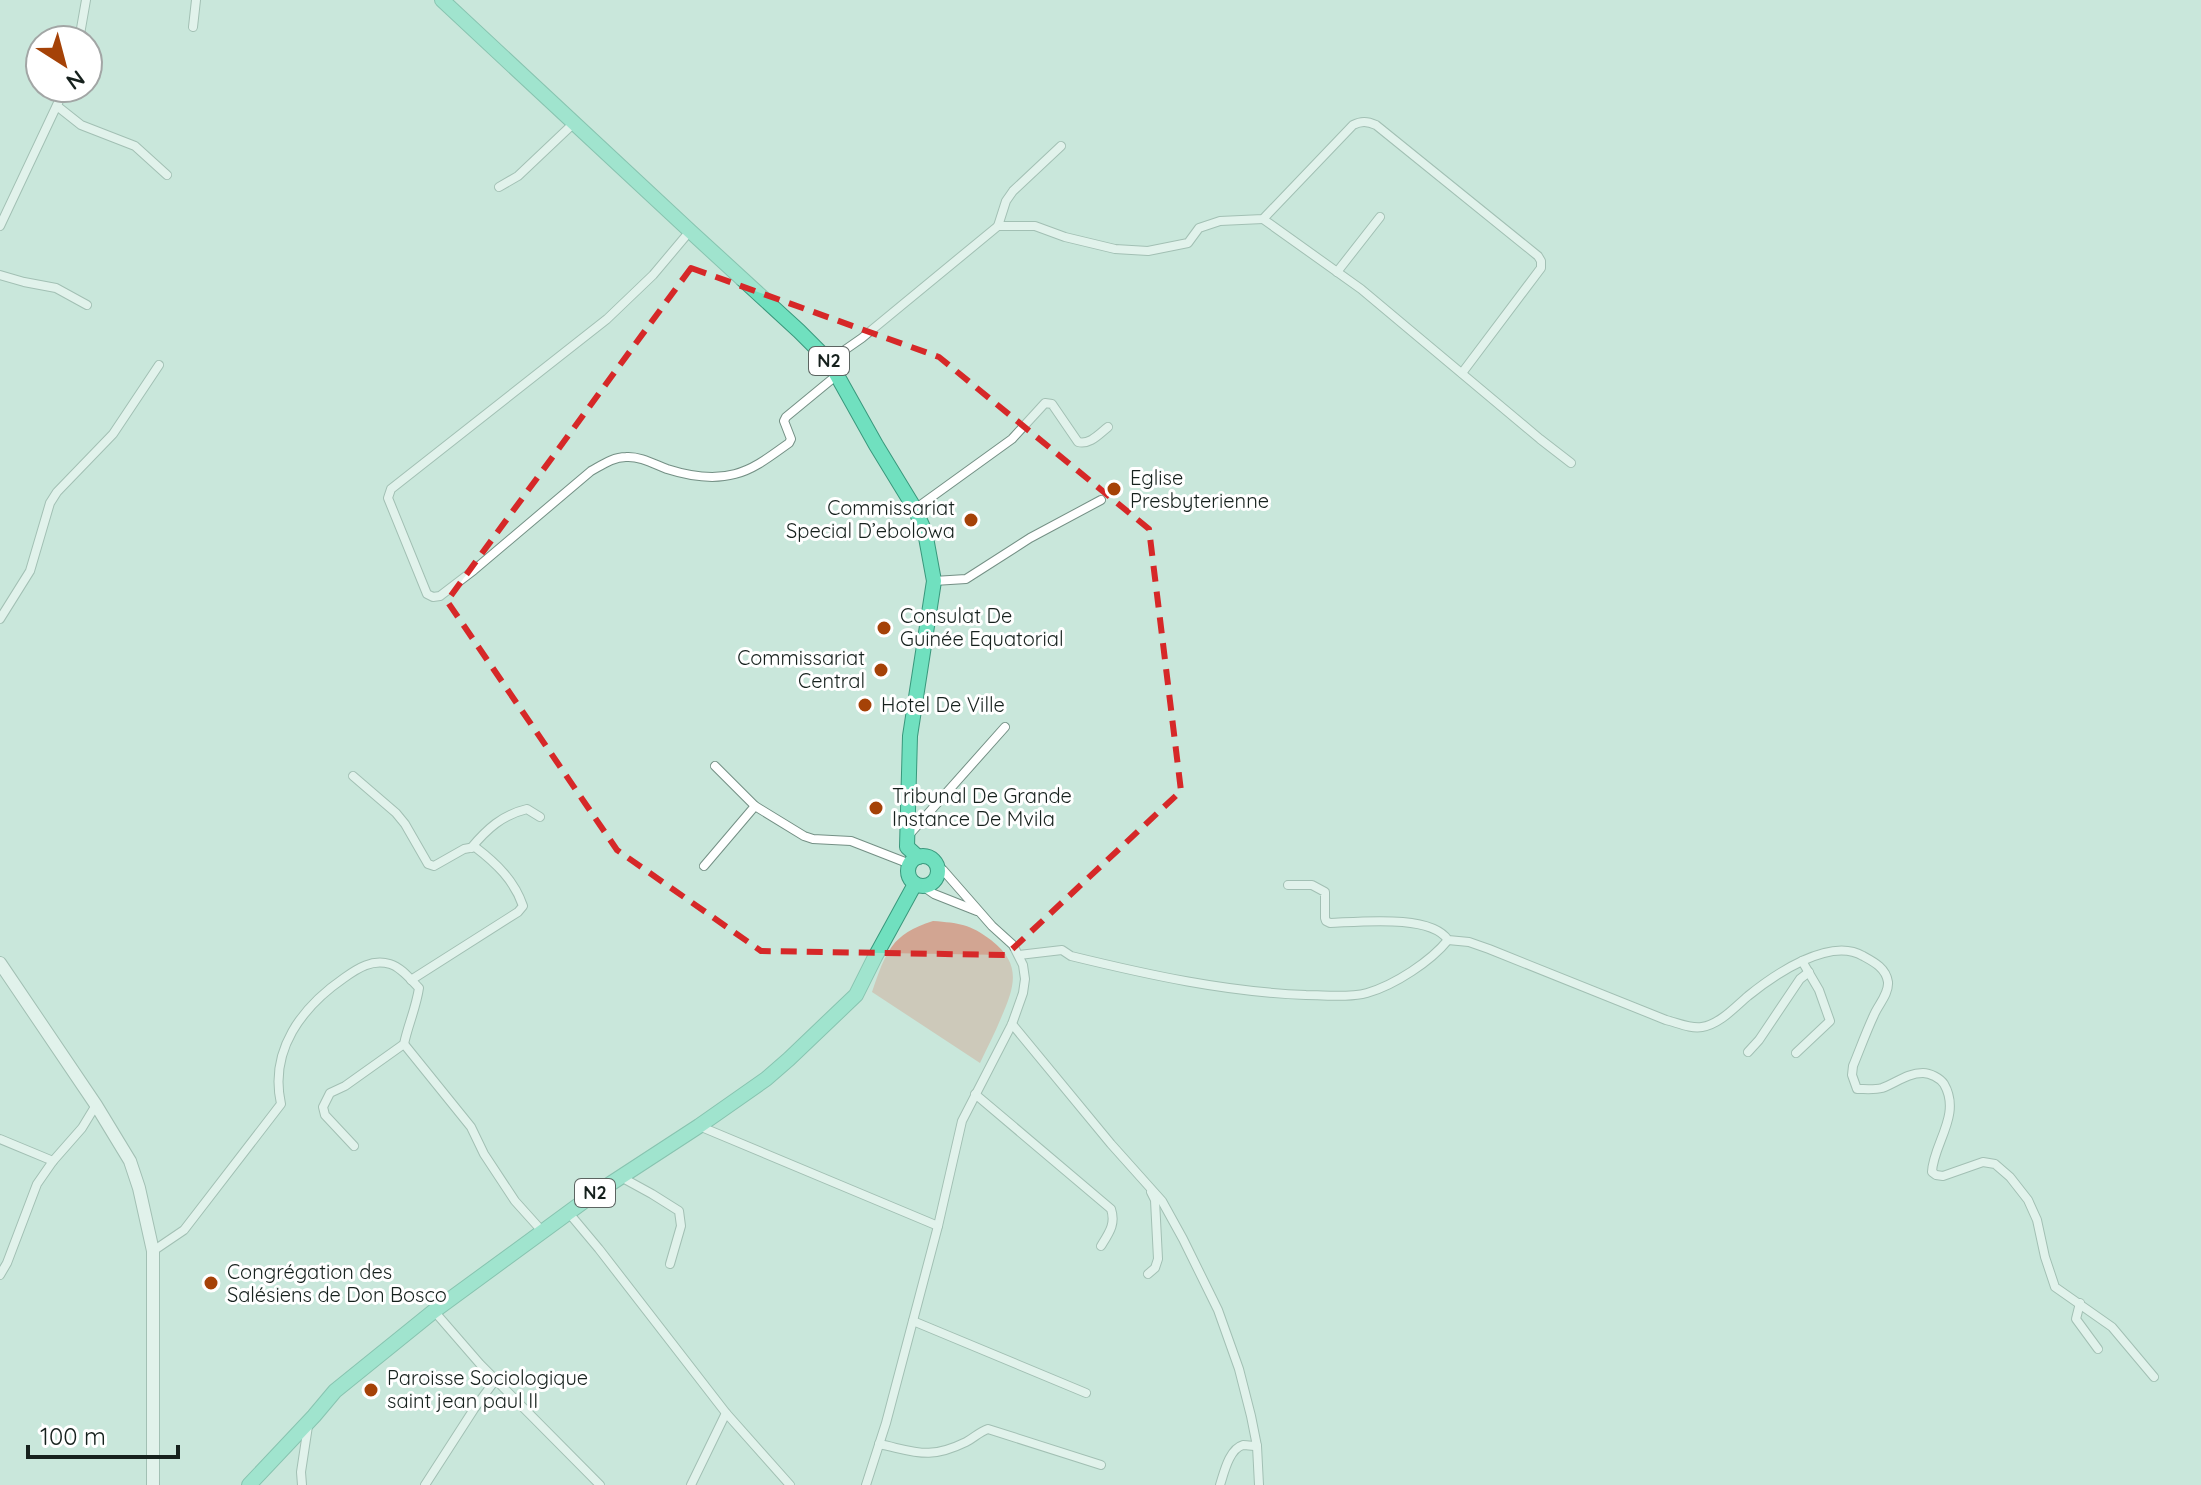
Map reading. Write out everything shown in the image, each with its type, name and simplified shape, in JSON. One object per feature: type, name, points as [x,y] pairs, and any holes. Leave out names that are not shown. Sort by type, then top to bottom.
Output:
[{"type":"highway","name":"N2","points":[[442,0],[829,361],[915,509],[925,532],[934,581],[910,736],[907,837]]},
{"type":"highway","points":[[907,837],[907,847],[914,860],[909,875],[918,884]]},
{"type":"highway","points":[[914,860],[930,858],[937,867]]},
{"type":"highway","name":"N2","points":[[249,1485],[335,1391],[434,1311],[568,1212],[766,1079],[856,995],[918,884],[932,883],[938,873],[937,867]]},
{"type":"main road","points":[[0,963],[130,1161],[145,1209],[153,1251],[153,1485]]},
{"type":"street","points":[[82,24],[86,0]]},
{"type":"street","points":[[193,27],[196,0]]},
{"type":"street","points":[[0,226],[57,106],[81,125],[135,146],[167,175]]},
{"type":"street","points":[[1263,219],[1353,125],[1360,122],[1376,125],[1541,261],[1541,268],[1462,373]]},
{"type":"street","points":[[499,187],[518,176],[574,123]]},
{"type":"street","points":[[829,361],[862,338],[998,226],[1006,201],[1013,191],[1061,146]]},
{"type":"street","points":[[1337,272],[1380,217]]},
{"type":"street","points":[[998,226],[1035,226],[1096,245],[1148,251],[1188,243],[1199,228],[1220,221],[1263,219],[1361,289],[1571,463]]},
{"type":"street","points":[[690,231],[653,275],[607,319],[391,489],[388,498],[427,594],[440,596],[591,471],[610,460],[638,458],[673,471],[705,477],[734,475],[754,468],[789,443],[791,439],[784,421],[786,417],[837,375]]},
{"type":"street","points":[[0,275],[56,288],[87,305]]},
{"type":"street","points":[[0,619],[30,571],[50,503],[113,434],[159,365]]},
{"type":"street","points":[[915,509],[1012,439],[1045,403],[1052,404],[1078,442],[1090,441],[1108,427]]},
{"type":"street","points":[[934,581],[966,579],[1030,538],[1101,500]]},
{"type":"street","points":[[907,837],[1005,727]]},
{"type":"street","points":[[715,766],[755,806],[804,836],[851,841],[914,860]]},
{"type":"street","points":[[353,776],[396,813],[428,864],[434,866],[464,849],[475,847],[501,867],[523,906],[411,980]]},
{"type":"street","points":[[704,866],[755,806]]},
{"type":"street","points":[[471,848],[488,828],[511,813],[527,809],[540,817]]},
{"type":"street","points":[[866,1485],[913,1321],[962,1121],[1012,1024],[1025,979],[1013,945],[937,867]]},
{"type":"street","points":[[918,884],[934,894],[978,911]]},
{"type":"street","points":[[1288,885],[1312,885],[1325,892],[1325,918],[1330,923],[1407,921],[1443,932],[1448,940]]},
{"type":"street","points":[[1019,955],[1062,950],[1071,956],[1184,982],[1278,994],[1356,995],[1379,988],[1432,957],[1448,940]]},
{"type":"street","points":[[1448,940],[1469,942],[1489,949],[1666,1020],[1704,1027],[1802,961],[1830,951],[1858,953],[1880,966],[1888,981],[1886,993],[1853,1066],[1852,1075],[1857,1089],[1882,1088],[1899,1078],[1925,1073],[1941,1080],[1949,1095],[1950,1111],[1934,1156],[1932,1172],[1943,1176],[1983,1162],[1995,1164],[2010,1177],[2028,1200],[2037,1220],[2055,1287],[2112,1327],[2154,1377]]},
{"type":"street","points":[[1796,1053],[1830,1021],[1819,990],[1802,961]]},
{"type":"street","points":[[153,1251],[184,1230],[281,1104],[279,1064],[291,1031],[304,1012],[321,993],[360,966],[376,962],[393,965],[419,988],[404,1044],[345,1086],[330,1093],[323,1107],[325,1115],[354,1146]]},
{"type":"street","points":[[1748,1052],[1800,979],[1809,972]]},
{"type":"street","points":[[1012,1024],[1162,1201],[1218,1310],[1248,1397],[1257,1446],[1259,1485]]},
{"type":"street","points":[[404,1044],[471,1127],[484,1154],[515,1201],[542,1231]]},
{"type":"street","points":[[975,1094],[1111,1209],[1114,1217],[1112,1227],[1101,1246]]},
{"type":"street","points":[[0,1275],[37,1184],[82,1128],[96,1105]]},
{"type":"street","points":[[699,1126],[938,1226]]},
{"type":"street","points":[[0,1139],[53,1161]]},
{"type":"street","points":[[620,1177],[679,1211],[681,1226],[670,1264]]},
{"type":"street","points":[[1145,1180],[1155,1200],[1158,1226],[1158,1259],[1155,1268],[1148,1274]]},
{"type":"street","points":[[568,1212],[726,1413],[790,1485]]},
{"type":"street","points":[[2080,1303],[2076,1319],[2098,1349]]},
{"type":"street","points":[[434,1311],[600,1485]]},
{"type":"street","points":[[913,1321],[1086,1393]]},
{"type":"street","points":[[425,1485],[496,1379]]},
{"type":"street","points":[[691,1485],[726,1413]]},
{"type":"street","points":[[302,1485],[308,1423]]},
{"type":"street","points":[[879,1444],[933,1454],[967,1442],[988,1429],[1101,1465]]},
{"type":"street","points":[[1220,1485],[1237,1450],[1244,1445],[1257,1446]]},
{"type":"highlighted area","points":[[691,268],[939,357],[1149,529],[1181,791],[1006,955],[761,951],[617,850],[447,601]]},
{"type":"shaded area","points":[[933,921],[977,931],[1001,949],[1011,967],[1010,996],[980,1063],[872,992],[892,946],[908,932]]},
{"type":"place","name":"Eglise Presbyterienne","points":[[1114,489]]},
{"type":"place","name":"Commissariat Special D’ebolowa","points":[[971,520]]},
{"type":"place","name":"Consulat De Guinée Equatorial","points":[[884,628]]},
{"type":"place","name":"Commissariat Central","points":[[881,670]]},
{"type":"place","name":"Hotel De Ville","points":[[865,705]]},
{"type":"place","name":"Tribunal De Grande Instance De Mvila","points":[[876,808]]},
{"type":"place","name":"Congrégation des Salésiens de Don Bosco","points":[[211,1283]]},
{"type":"place","name":"Paroisse Sociologique saint jean paul II","points":[[371,1390]]}]
